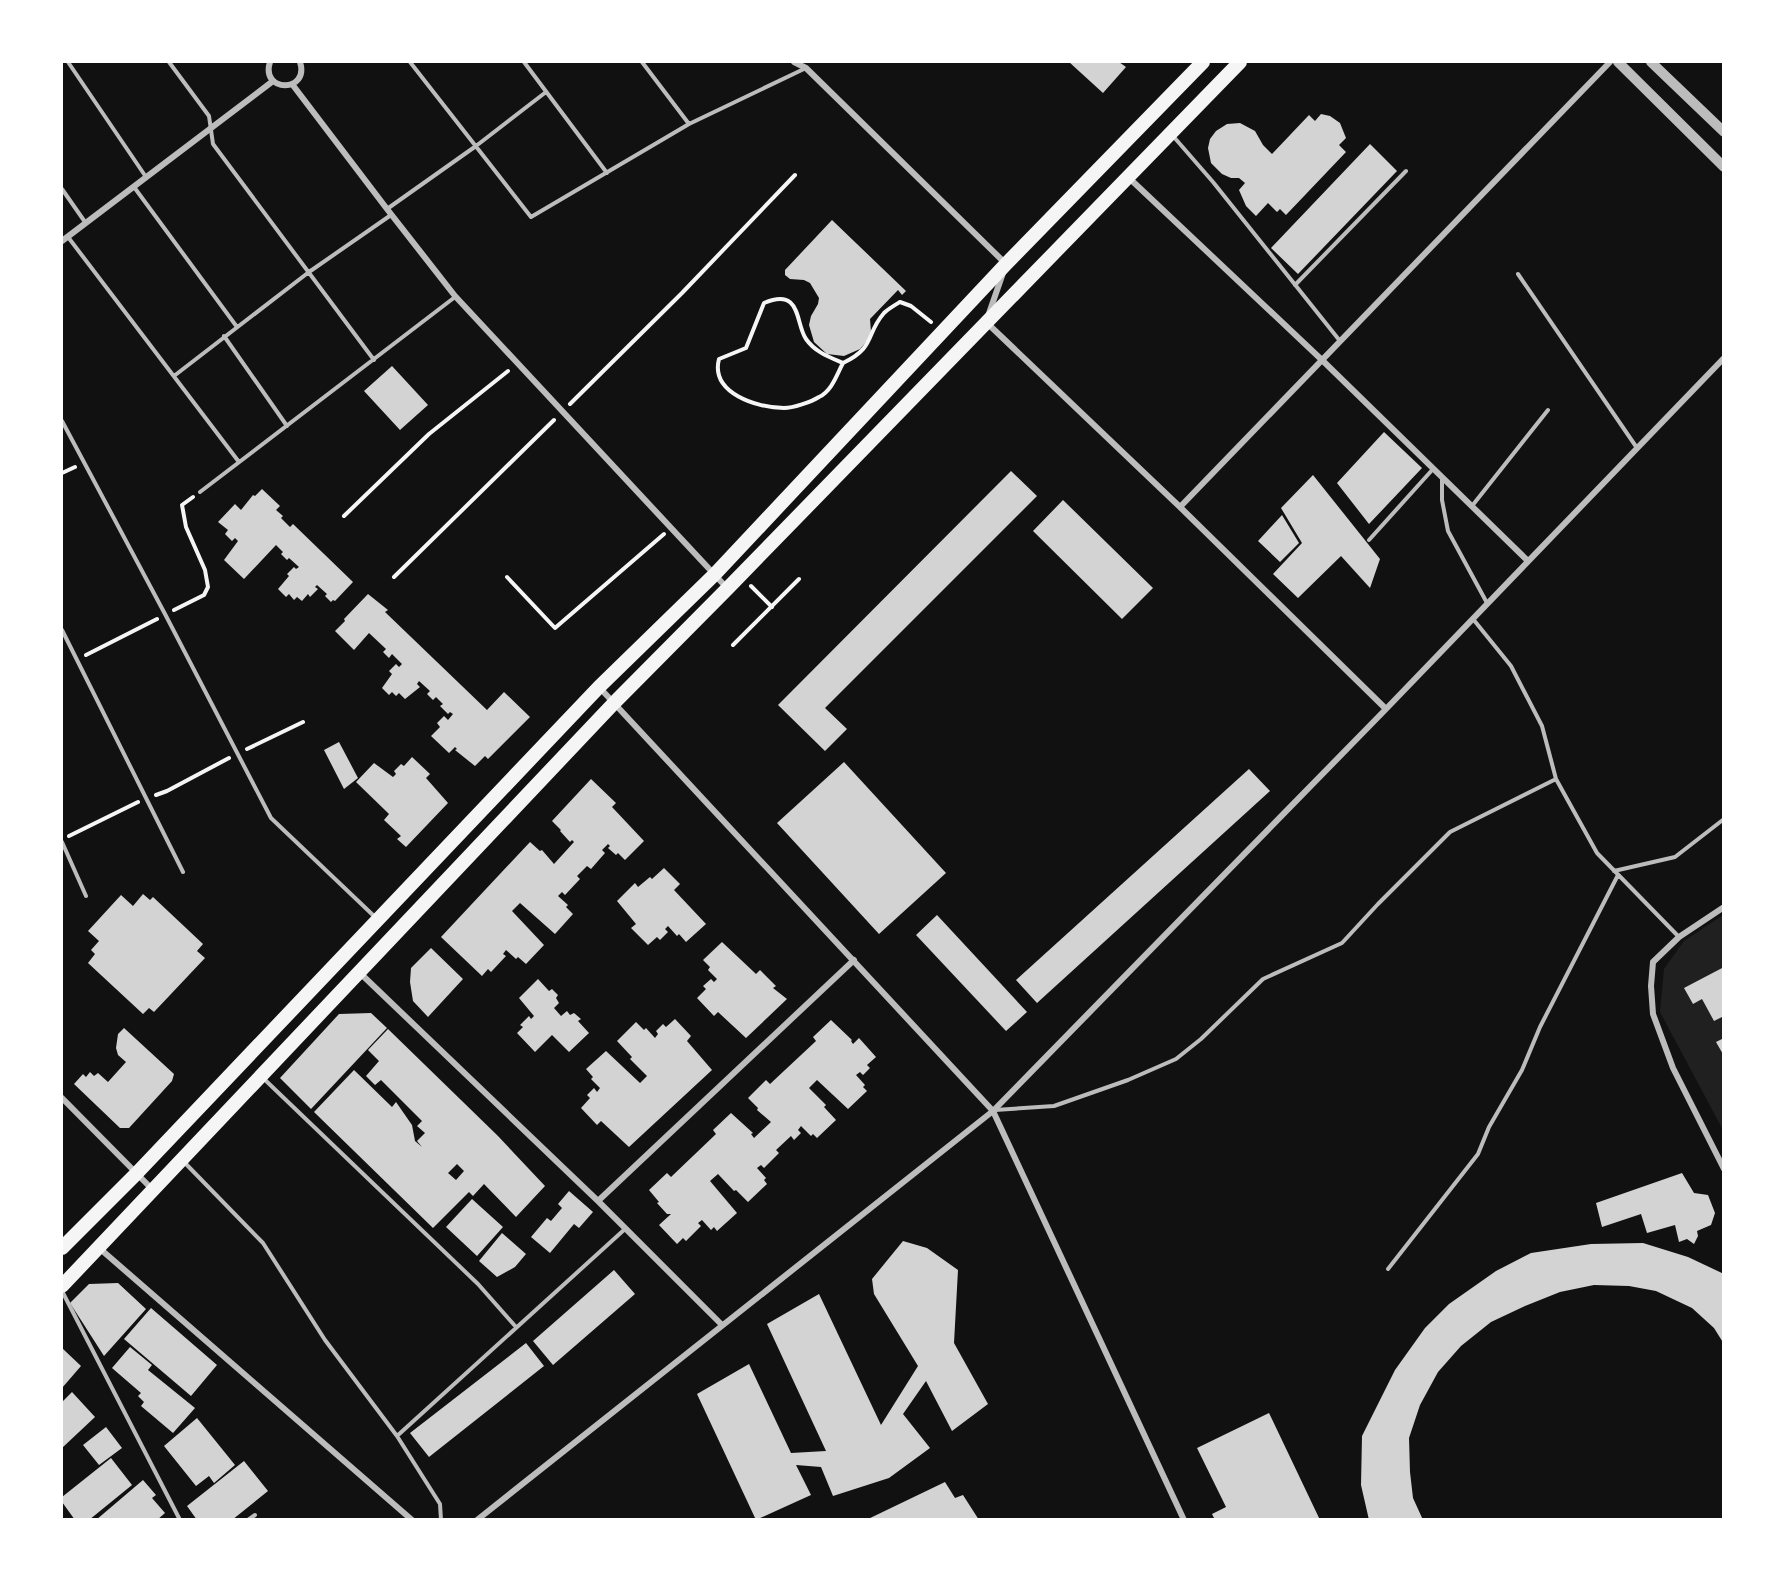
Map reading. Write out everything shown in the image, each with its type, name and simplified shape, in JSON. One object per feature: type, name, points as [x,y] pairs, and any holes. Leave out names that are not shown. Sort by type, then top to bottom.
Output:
[{"type":"main road","points":[[62,1248],[136,1174],[600,687],[715,574],[1006,264],[1203,62]]},
{"type":"main road","points":[[62,1286],[152,1188],[360,973],[614,703],[1240,62]]},
{"type":"street","points":[[270,62],[268,69],[273,81],[278,85],[292,84],[301,74],[300,62]]},
{"type":"street","points":[[794,62],[806,68],[1006,264],[986,322],[1180,507],[1386,709]]},
{"type":"street","points":[[1180,507],[1610,62]]},
{"type":"street","points":[[1618,62],[1724,167]]},
{"type":"street","points":[[1651,62],[1724,132]]},
{"type":"street","points":[[64,239],[273,81]]},
{"type":"street","points":[[292,84],[456,296],[728,588]]},
{"type":"street","points":[[1128,177],[1323,361],[1528,561]]},
{"type":"street","points":[[477,1520],[993,1110],[1386,709],[1724,358]]},
{"type":"street","points":[[600,687],[993,1110],[1184,1520]]},
{"type":"street","points":[[1724,907],[1679,937],[1653,962],[1651,986],[1653,1014],[1673,1068],[1724,1169]]},
{"type":"street","points":[[598,1201],[854,960]]},
{"type":"street","points":[[360,973],[598,1201],[721,1324]]},
{"type":"street","points":[[62,1098],[152,1188]]},
{"type":"street","points":[[98,1247],[412,1520]]},
{"type":"lane","points":[[68,62],[146,177]]},
{"type":"lane","points":[[169,62],[209,116],[213,144],[374,360]]},
{"type":"lane","points":[[410,62],[531,217],[689,124],[806,68]]},
{"type":"lane","points":[[524,62],[607,173]]},
{"type":"lane","points":[[642,62],[689,124]]},
{"type":"lane","points":[[174,376],[546,92]]},
{"type":"lane","points":[[1170,134],[1213,182],[1340,341]]},
{"type":"lane","points":[[1295,285],[1406,171]]},
{"type":"lane","points":[[134,187],[237,327]]},
{"type":"lane","points":[[62,189],[86,223]]},
{"type":"lane","points":[[64,239],[174,376],[239,462]]},
{"type":"lane","points":[[1518,274],[1638,448]]},
{"type":"lane","points":[[200,492],[456,296]]},
{"type":"lane","points":[[224,336],[287,426]]},
{"type":"lane","points":[[1472,506],[1548,410]]},
{"type":"lane","points":[[62,421],[271,818],[378,920]]},
{"type":"lane","points":[[1369,540],[1433,470]]},
{"type":"lane","points":[[1442,478],[1442,500],[1448,531],[1487,603]]},
{"type":"lane","points":[[1473,619],[1515,673],[1542,726],[1556,779],[1597,853],[1679,937]]},
{"type":"lane","points":[[62,630],[183,872]]},
{"type":"lane","points":[[993,1110],[1054,1106],[1128,1080],[1176,1059],[1201,1039],[1263,979],[1342,944],[1378,904],[1450,832],[1556,779]]},
{"type":"lane","points":[[1614,871],[1675,857],[1724,819]]},
{"type":"lane","points":[[62,840],[86,896]]},
{"type":"lane","points":[[1388,1269],[1478,1154],[1489,1127],[1522,1070],[1540,1027],[1618,875]]},
{"type":"lane","points":[[260,1075],[478,1284],[516,1327]]},
{"type":"lane","points":[[181,1159],[263,1244],[325,1340],[397,1436],[440,1504],[441,1520]]},
{"type":"lane","points":[[397,1436],[625,1229]]},
{"type":"lane","points":[[62,1291],[180,1520]]},
{"type":"lane","points":[[248,1520],[255,1515]]},
{"type":"path","points":[[394,577],[682,293],[795,175]]},
{"type":"path","points":[[843,363],[825,355],[804,337],[796,308],[785,300],[773,299],[764,303],[746,348],[719,359],[717,368],[720,378],[730,391],[744,400],[785,408],[821,397],[833,383],[843,363],[866,348],[884,313],[900,302],[911,306],[943,331]]},
{"type":"path","points":[[344,516],[429,434],[518,363]]},
{"type":"path","points":[[77,660],[204,595],[208,587],[205,570],[186,527],[182,505],[200,492]]},
{"type":"path","points":[[507,576],[555,628],[671,528]]},
{"type":"path","points":[[733,645],[799,579]]},
{"type":"path","points":[[62,840],[146,798],[167,791],[303,722]]},
{"type":"shaded area","points":[[1723,915],[1723,1130],[1660,1012],[1664,969],[1684,941]]},
{"type":"building","points":[[1069,62],[1119,62],[1126,67],[1103,93]]},
{"type":"building","points":[[1321,114],[1330,116],[1340,123],[1346,138],[1339,145],[1346,152],[1286,215],[1280,209],[1277,212],[1268,203],[1256,216],[1246,206],[1239,190],[1245,183],[1239,178],[1231,178],[1222,174],[1211,163],[1208,148],[1210,139],[1216,131],[1227,124],[1240,123],[1255,131],[1263,145],[1272,154],[1309,115],[1315,121]]},
{"type":"building","points":[[1370,144],[1397,171],[1298,274],[1271,248]]},
{"type":"building","points":[[832,220],[906,291],[902,295],[898,290],[870,319],[871,332],[860,349],[844,356],[827,354],[814,342],[809,325],[819,298],[810,283],[790,279],[785,275],[785,270]]},
{"type":"building","points":[[392,366],[428,405],[400,430],[364,391]]},
{"type":"building","points":[[1384,432],[1422,468],[1369,524],[1337,483]]},
{"type":"building","points":[[1011,471],[1037,496],[825,708],[847,729],[825,751],[778,705]]},
{"type":"building","points":[[1313,475],[1380,559],[1370,588],[1341,556],[1298,598],[1273,574],[1302,543],[1281,508]]},
{"type":"building","points":[[262,489],[280,506],[276,510],[283,516],[281,518],[290,527],[293,524],[353,582],[335,601],[331,602],[325,596],[327,594],[317,585],[315,587],[318,589],[310,597],[308,594],[302,601],[297,597],[294,600],[289,594],[286,597],[278,589],[289,576],[287,574],[294,567],[296,569],[299,567],[289,558],[287,560],[276,545],[244,579],[224,560],[238,541],[235,538],[232,541],[225,534],[228,530],[218,522],[235,504],[241,510],[253,495],[255,496]]},
{"type":"building","points":[[1063,500],[1153,588],[1122,619],[1033,531]]},
{"type":"building","points":[[1282,515],[1299,543],[1280,562],[1258,541]]},
{"type":"building","points":[[368,594],[388,610],[385,612],[487,710],[504,692],[530,717],[488,759],[485,756],[475,766],[455,750],[457,749],[455,747],[449,753],[431,736],[440,727],[437,723],[444,716],[448,720],[453,714],[450,712],[448,714],[440,706],[443,704],[436,697],[433,700],[427,694],[430,691],[419,681],[417,684],[420,687],[405,699],[399,693],[396,696],[392,692],[389,695],[382,688],[392,674],[389,671],[396,664],[399,667],[402,664],[392,654],[389,658],[383,652],[386,649],[369,633],[354,650],[335,631]]},
{"type":"building","points":[[339,742],[358,778],[344,789],[324,750]]},
{"type":"building","points":[[412,757],[430,774],[426,778],[448,803],[406,847],[397,839],[401,836],[384,820],[389,814],[356,782],[374,763],[393,777],[396,774],[394,771],[401,764],[404,766]]},
{"type":"building","points":[[844,762],[946,873],[879,934],[777,823]]},
{"type":"building","points":[[1249,769],[1270,791],[1037,1003],[1016,980]]},
{"type":"building","points":[[591,779],[616,803],[612,807],[644,841],[625,860],[608,848],[610,846],[608,844],[602,850],[605,853],[591,869],[587,866],[577,876],[580,879],[565,895],[562,892],[558,896],[568,905],[566,907],[573,914],[555,934],[520,903],[512,911],[544,945],[526,964],[506,950],[503,954],[506,956],[491,972],[488,969],[482,976],[441,937],[530,842],[540,851],[542,850],[554,864],[574,842],[572,840],[570,842],[552,821]]},
{"type":"building","points":[[664,868],[680,884],[674,890],[706,924],[686,942],[668,926],[665,929],[668,932],[660,940],[657,937],[648,945],[631,928],[636,924],[617,901],[635,883],[638,887],[650,877],[652,879]]},
{"type":"building","points":[[143,894],[150,900],[153,897],[203,944],[197,951],[205,958],[154,1012],[149,1008],[143,1014],[88,963],[95,954],[91,950],[99,941],[88,931],[121,895],[133,906]]},
{"type":"building","points":[[937,915],[1027,1012],[1006,1031],[916,935]]},
{"type":"building","points":[[722,942],[756,974],[760,970],[776,986],[773,988],[787,999],[746,1038],[718,1012],[714,1016],[697,998],[706,989],[703,986],[711,979],[714,982],[717,979],[708,970],[710,967],[703,960]]},
{"type":"building","points":[[431,948],[463,979],[428,1017],[413,1001],[410,982],[411,968]]},
{"type":"building","points":[[1724,967],[1724,1016],[1714,1021],[1702,999],[1693,1004],[1684,988]]},
{"type":"building","points":[[538,979],[549,991],[552,989],[558,995],[556,998],[559,1003],[554,1008],[561,1016],[567,1011],[570,1015],[574,1013],[581,1019],[578,1021],[589,1033],[569,1052],[552,1035],[535,1052],[517,1033],[523,1027],[520,1025],[529,1016],[531,1019],[534,1016],[519,998]]},
{"type":"building","points":[[371,1013],[387,1028],[311,1109],[280,1078],[339,1014]]},
{"type":"building","points":[[675,1019],[691,1036],[687,1041],[712,1070],[629,1147],[601,1121],[597,1125],[581,1108],[590,1098],[587,1095],[594,1088],[597,1092],[600,1088],[591,1079],[593,1077],[586,1069],[606,1051],[640,1083],[647,1076],[630,1059],[632,1057],[617,1041],[636,1022],[644,1030],[646,1028],[655,1038],[658,1034],[656,1031],[663,1024],[666,1027]]},
{"type":"building","points":[[831,1020],[852,1040],[853,1044],[859,1038],[876,1057],[867,1065],[870,1068],[863,1075],[860,1072],[856,1075],[867,1091],[848,1109],[817,1080],[809,1088],[826,1105],[824,1107],[836,1120],[817,1138],[813,1134],[811,1136],[801,1126],[798,1130],[801,1133],[794,1140],[791,1136],[776,1150],[779,1153],[764,1168],[761,1165],[757,1168],[766,1178],[764,1180],[767,1184],[748,1202],[718,1174],[710,1181],[737,1213],[717,1231],[714,1227],[711,1230],[702,1220],[698,1223],[701,1226],[686,1241],[683,1238],[677,1244],[659,1225],[671,1214],[667,1214],[649,1190],[667,1173],[671,1177],[716,1134],[713,1130],[731,1113],[753,1133],[751,1134],[754,1138],[771,1122],[757,1110],[758,1108],[748,1098],[766,1080],[770,1084],[816,1041],[813,1037]]},
{"type":"building","points":[[124,1028],[174,1074],[172,1081],[129,1128],[120,1128],[74,1084],[83,1074],[86,1077],[90,1072],[94,1076],[98,1073],[108,1082],[126,1062],[118,1055],[116,1048],[118,1034]]},
{"type":"building","points":[[388,1029],[498,1136],[545,1186],[516,1217],[484,1184],[473,1196],[469,1192],[433,1228],[314,1112],[354,1070],[392,1107],[396,1102],[412,1125],[415,1141],[422,1147],[417,1141],[425,1133],[417,1126],[422,1121],[381,1080],[375,1085],[366,1076],[379,1061],[368,1050]],"holes":[[[457,1164],[464,1171],[456,1180],[448,1173]]]},
{"type":"building","points":[[1724,1038],[1724,1056],[1716,1042]]},
{"type":"building","points":[[1682,1173],[1694,1193],[1708,1195],[1715,1213],[1711,1225],[1697,1231],[1698,1236],[1694,1244],[1687,1239],[1679,1242],[1675,1225],[1647,1233],[1641,1214],[1602,1227],[1596,1203]]},
{"type":"building","points":[[569,1191],[593,1212],[579,1228],[574,1224],[550,1253],[531,1237],[547,1218],[551,1221],[562,1208],[558,1204]]},
{"type":"building","points":[[472,1199],[503,1227],[477,1256],[446,1227]]},
{"type":"building","points":[[502,1233],[526,1254],[515,1267],[497,1277],[479,1261]]},
{"type":"building","points":[[903,1241],[927,1248],[958,1270],[954,1343],[988,1404],[952,1431],[926,1381],[903,1414],[930,1448],[889,1478],[833,1496],[821,1467],[796,1465],[811,1495],[756,1520],[697,1394],[749,1364],[791,1453],[826,1451],[767,1324],[819,1294],[881,1425],[918,1366],[874,1294],[872,1279]]},
{"type":"building","points":[[1643,1243],[1688,1257],[1724,1274],[1724,1344],[1714,1328],[1692,1308],[1656,1291],[1629,1286],[1594,1285],[1560,1292],[1491,1322],[1461,1346],[1438,1372],[1420,1405],[1409,1438],[1413,1498],[1423,1520],[1369,1520],[1361,1485],[1362,1436],[1395,1370],[1425,1328],[1449,1304],[1496,1271],[1531,1253],[1591,1244]]},
{"type":"building","points":[[614,1270],[635,1294],[553,1365],[533,1341]]},
{"type":"building","points":[[118,1283],[146,1309],[104,1356],[70,1303],[89,1284]]},
{"type":"building","points":[[151,1308],[217,1365],[191,1396],[124,1339]]},
{"type":"building","points":[[526,1343],[544,1366],[429,1457],[410,1433]]},
{"type":"building","points":[[130,1347],[152,1365],[148,1370],[195,1408],[173,1433],[141,1406],[144,1402],[138,1396],[141,1393],[112,1368]]},
{"type":"building","points":[[62,1348],[81,1366],[62,1388]]},
{"type":"building","points":[[72,1392],[95,1417],[62,1448],[62,1402]]},
{"type":"building","points":[[1269,1413],[1320,1520],[1215,1520],[1212,1514],[1226,1507],[1197,1448]]},
{"type":"building","points":[[197,1418],[235,1465],[214,1483],[209,1476],[196,1486],[164,1446]]},
{"type":"building","points":[[106,1427],[122,1448],[99,1465],[83,1445]]},
{"type":"building","points":[[111,1458],[132,1485],[89,1520],[75,1520],[62,1502],[62,1497]]},
{"type":"building","points":[[244,1461],[268,1491],[232,1520],[197,1520],[187,1506]]},
{"type":"building","points":[[143,1480],[156,1495],[152,1498],[165,1513],[157,1520],[96,1520]]},
{"type":"building","points":[[945,1482],[955,1498],[963,1495],[979,1520],[866,1520]]}]
